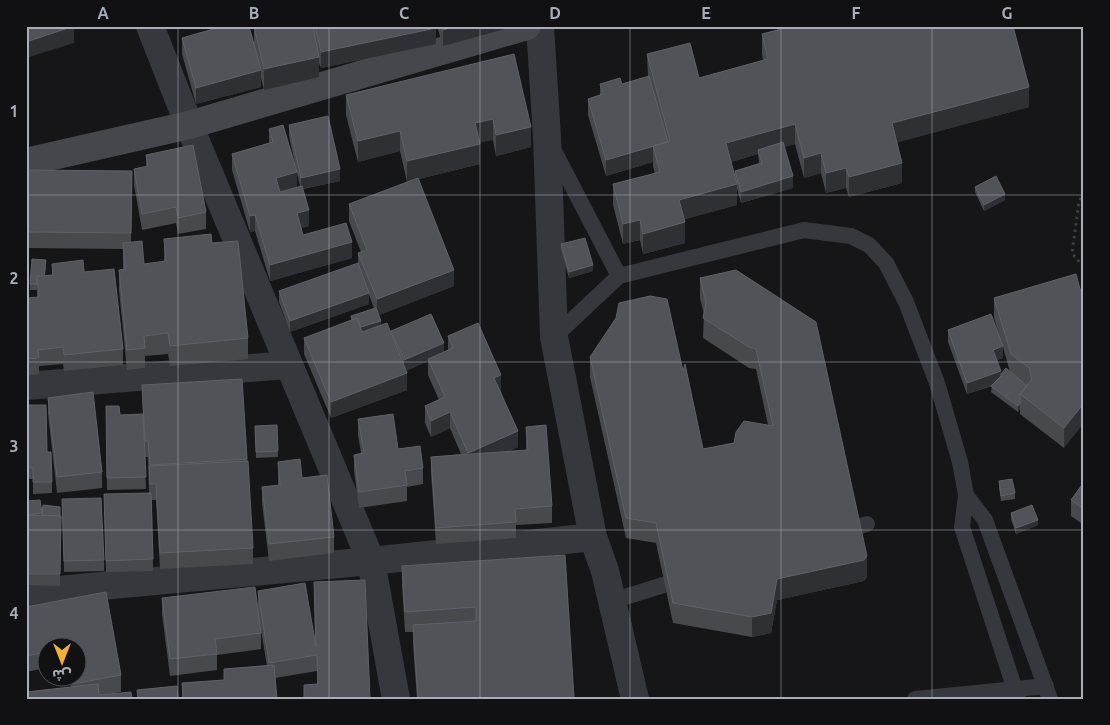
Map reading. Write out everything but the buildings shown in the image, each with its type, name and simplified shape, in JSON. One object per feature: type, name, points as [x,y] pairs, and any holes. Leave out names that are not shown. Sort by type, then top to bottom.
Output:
[{"type":"street","points":[[150,26],[189,125],[370,561],[396,699]]},
{"type":"street","points":[[26,162],[189,125],[527,26]]},
{"type":"street","points":[[540,26],[547,137],[554,336],[593,537],[612,600],[635,699]]},
{"type":"street","points":[[26,386],[288,365]]},
{"type":"street","points":[[26,593],[370,561],[593,537]]},
{"type":"lane","points":[[547,137],[619,276]]},
{"type":"lane","points":[[554,336],[619,276],[804,230],[851,236],[869,245],[886,263],[906,302],[940,392],[960,462],[966,496],[962,527],[1016,694]]},
{"type":"lane","points":[[915,699],[1048,692],[985,520],[966,496]]},
{"type":"lane","points":[[820,538],[867,524]]},
{"type":"lane","points":[[612,600],[697,575]]},
{"type":"path","points":[[1084,192],[1079,202],[1072,253],[1084,268]]}]
